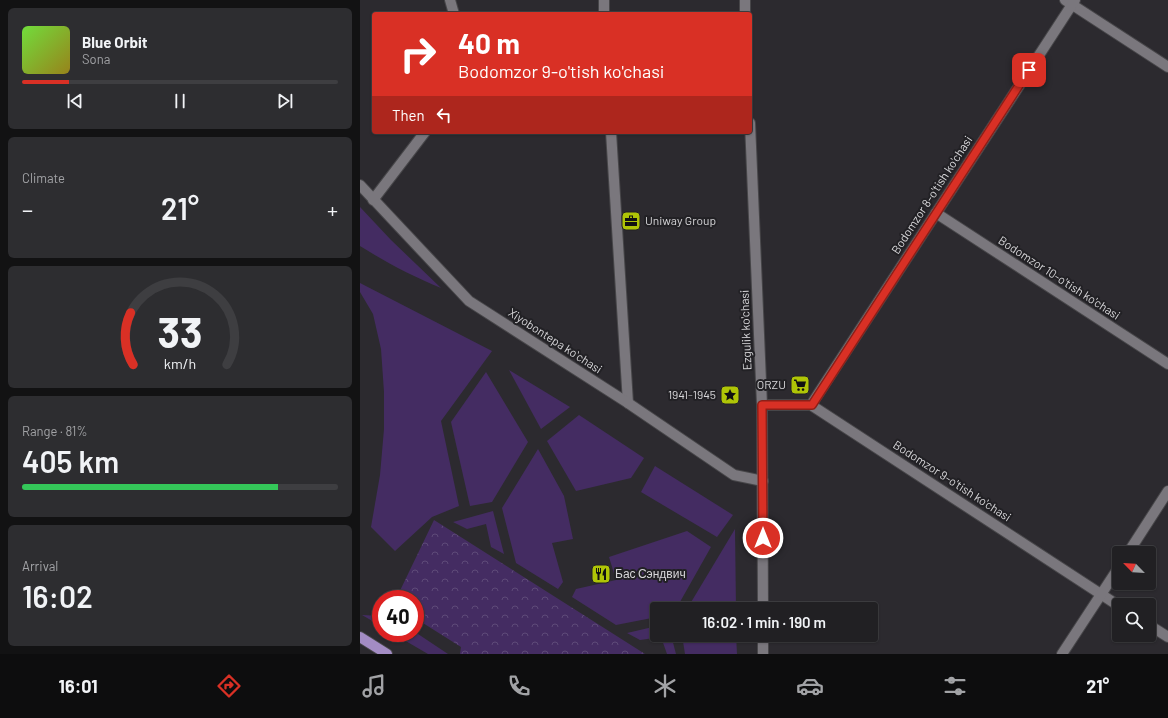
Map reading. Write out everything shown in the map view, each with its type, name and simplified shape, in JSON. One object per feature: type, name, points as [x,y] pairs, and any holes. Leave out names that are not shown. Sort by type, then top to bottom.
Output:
[{"type":"main road","points":[[360,637],[387,654]]},
{"type":"street","points":[[450,0],[453,12]]},
{"type":"street","points":[[604,0],[604,12]]},
{"type":"street","points":[[745,0],[745,12]]},
{"type":"street","points":[[1070,1],[1168,67]]},
{"type":"street","name":"Bodomzor 8-o'tish ko'chasi","points":[[812,405],[1070,1]]},
{"type":"street","points":[[373,200],[423,134]]},
{"type":"street","points":[[611,134],[628,403]]},
{"type":"street","name":"Ezgulik ko'chasi","points":[[750,134],[762,405],[763,602]]},
{"type":"street","name":"Xiyobontepa koʻchasi","points":[[360,185],[470,301],[628,403],[734,475],[763,481]]},
{"type":"street","name":"Bodomzor 10-o'tish ko'chasi","points":[[936,213],[1168,364]]},
{"type":"street","points":[[762,405],[812,405]]},
{"type":"street","name":"Bodomzor 9-o'tish ko'chasi","points":[[812,405],[1112,602]]},
{"type":"street","points":[[1133,546],[1168,491]]},
{"type":"street","points":[[1062,654],[1112,578]]},
{"type":"street","points":[[1156,629],[1168,637]]},
{"type":"street","points":[[763,642],[763,654]]},
{"type":"green space","points":[[360,207],[391,240],[441,288],[400,269],[360,246]]},
{"type":"green space","points":[[360,283],[492,351],[441,421],[459,506],[432,517],[395,551],[371,527],[380,475],[384,429],[384,392],[381,349],[373,314],[360,292]]},
{"type":"green space","points":[[509,370],[570,407],[541,429]]},
{"type":"green space","points":[[486,372],[528,442],[492,502],[470,506],[451,422]]},
{"type":"green space","points":[[579,415],[644,458],[631,478],[576,491],[547,441]]},
{"type":"green space","points":[[538,449],[564,496],[573,539],[552,543],[563,582],[558,589],[516,563],[502,508]]},
{"type":"green space","points":[[655,466],[733,515],[717,537],[641,492]]},
{"type":"green space","points":[[493,511],[504,554],[491,547],[486,524],[467,529],[453,522]]},
{"type":"green space","points":[[434,520],[645,654],[460,654],[461,647],[424,624],[424,590],[400,590]]},
{"type":"green space","points":[[735,529],[736,602],[691,602]]},
{"type":"green space","points":[[687,531],[711,547],[680,602],[650,602],[650,618],[616,625],[572,597],[576,589],[616,580],[609,557]]},
{"type":"green space","points":[[362,615],[372,616],[372,621]]},
{"type":"green space","points":[[650,628],[650,639],[640,640],[627,633]]},
{"type":"green space","points":[[424,638],[448,654],[428,654],[407,642],[424,642]]},
{"type":"green space","points":[[663,642],[673,642],[676,654],[667,654]]},
{"type":"green space","points":[[683,642],[736,642],[737,654],[685,654]]},
{"type":"place","name":"Uniway Group","points":[[631,221]]},
{"type":"place","name":"ORZU","points":[[800,385]]},
{"type":"place","name":"1941-1945","points":[[730,395]]},
{"type":"place","name":"Бас Сэндвич","points":[[601,574]]},
{"type":"route","points":[[763,538],[762,405],[812,405],[1029,70]]}]
